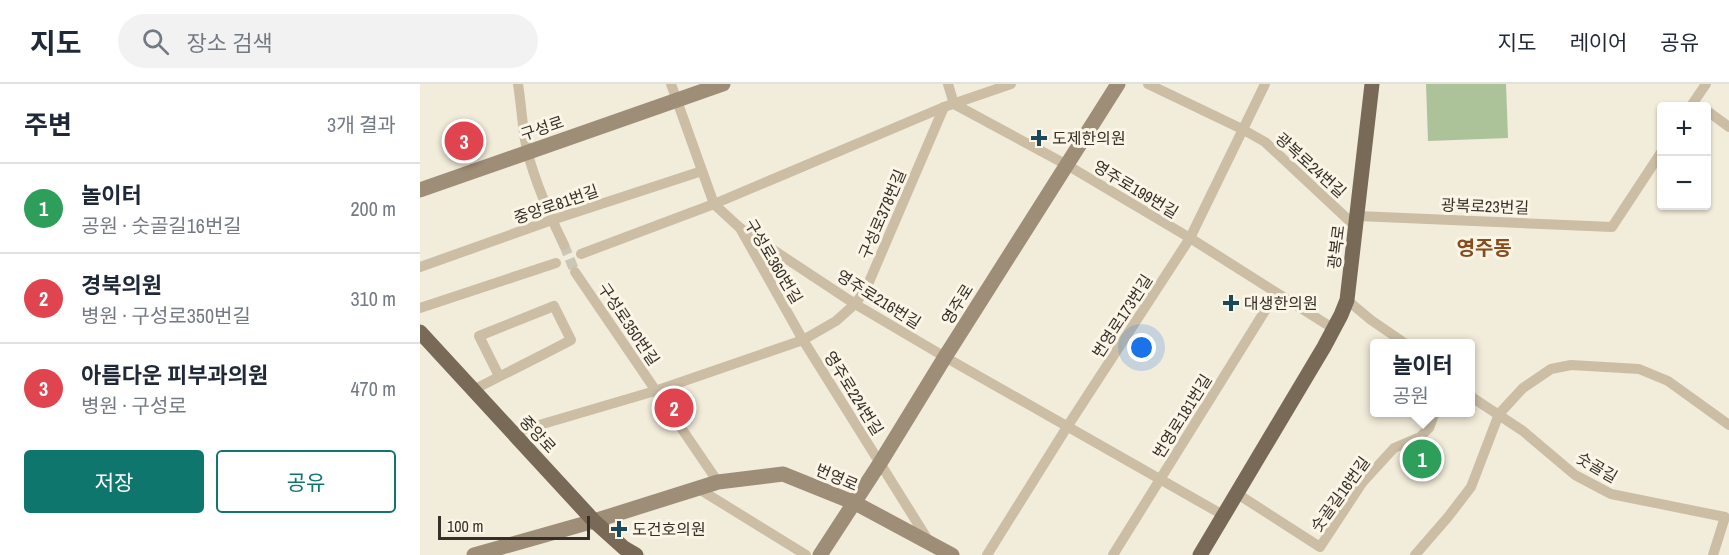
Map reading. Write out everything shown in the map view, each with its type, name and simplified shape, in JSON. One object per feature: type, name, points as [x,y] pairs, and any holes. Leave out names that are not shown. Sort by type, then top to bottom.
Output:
[{"type":"main road","name":"광복로","points":[[1200,555],[1334,329],[1347,300],[1372,84]]},
{"type":"main road","name":"중앙로","points":[[420,332],[594,521],[627,553]]},
{"type":"street","points":[[518,84],[528,152],[547,211],[564,245]]},
{"type":"street","points":[[671,84],[676,100]]},
{"type":"street","name":"구성로","points":[[420,190],[723,84]]},
{"type":"street","points":[[948,84],[949,105]]},
{"type":"street","points":[[581,254],[714,204],[949,105],[1011,84]]},
{"type":"street","name":"영주로","points":[[820,555],[1118,84]]},
{"type":"street","name":"광복로24번길","points":[[1148,84],[1265,142],[1357,222]]},
{"type":"street","name":"번영로173번길","points":[[987,555],[1067,426],[1190,238],[1265,84]]},
{"type":"street","points":[[1697,102],[1706,84]]},
{"type":"street","name":"구성로360번길","points":[[676,100],[714,204],[740,228],[803,340]]},
{"type":"street","points":[[949,105],[1067,165]]},
{"type":"street","name":"구성로378번길","points":[[512,433],[655,391],[803,340],[836,321],[855,304],[866,289],[949,105]]},
{"type":"street","points":[[1711,113],[1729,127]]},
{"type":"street","name":"광복로23번길","points":[[1357,222],[1611,227],[1659,156]]},
{"type":"street","name":"영주로199번길","points":[[1067,165],[1190,238],[1334,329]]},
{"type":"street","name":"중앙로81번길","points":[[420,267],[552,220],[702,171]]},
{"type":"street","name":"영주로216번길","points":[[740,228],[855,304],[1223,515]]},
{"type":"street","points":[[420,308],[556,262]]},
{"type":"street","name":"구성로350번길","points":[[575,272],[718,482]]},
{"type":"street","name":"번영로181번길","points":[[1113,555],[1276,293]]},
{"type":"street","points":[[1347,300],[1399,339]]},
{"type":"street","points":[[473,390],[572,340],[554,306],[479,336],[499,376]]},
{"type":"street","name":"영주로224번길","points":[[803,340],[880,463]]},
{"type":"street","points":[[1415,555],[1448,518],[1471,487],[1499,414],[1523,388],[1551,369],[1571,365],[1639,369],[1668,381],[1729,426]]},
{"type":"street","name":"숫골길","points":[[1475,399],[1523,431],[1575,475],[1611,494],[1725,517],[1713,555]]},
{"type":"street","name":"숫골길16번길","points":[[1236,492],[1320,547],[1362,483],[1394,448],[1420,437],[1429,428],[1433,417]]},
{"type":"street","points":[[880,463],[930,543]]},
{"type":"street","name":"번영로","points":[[474,555],[594,521],[718,482],[783,474],[855,503],[952,555]]},
{"type":"street","points":[[699,489],[806,555]]},
{"type":"green space","points":[[1426,84],[1506,84],[1508,138],[1428,141]]},
{"type":"tunnel","points":[[564,245],[575,272]]},
{"type":"place","name":"도제한의원","points":[[1039,138]]},
{"type":"place","name":"아름다운 피부과의원","points":[[464,141]]},
{"type":"place","name":"대생한의원","points":[[1231,303]]},
{"type":"place","name":"경북의원","points":[[674,408]]},
{"type":"place","name":"놀이터","points":[[1422,459]]},
{"type":"place","name":"도건호의원","points":[[619,529]]},
{"type":"district","name":"영주동","points":[[1484,248]]}]
